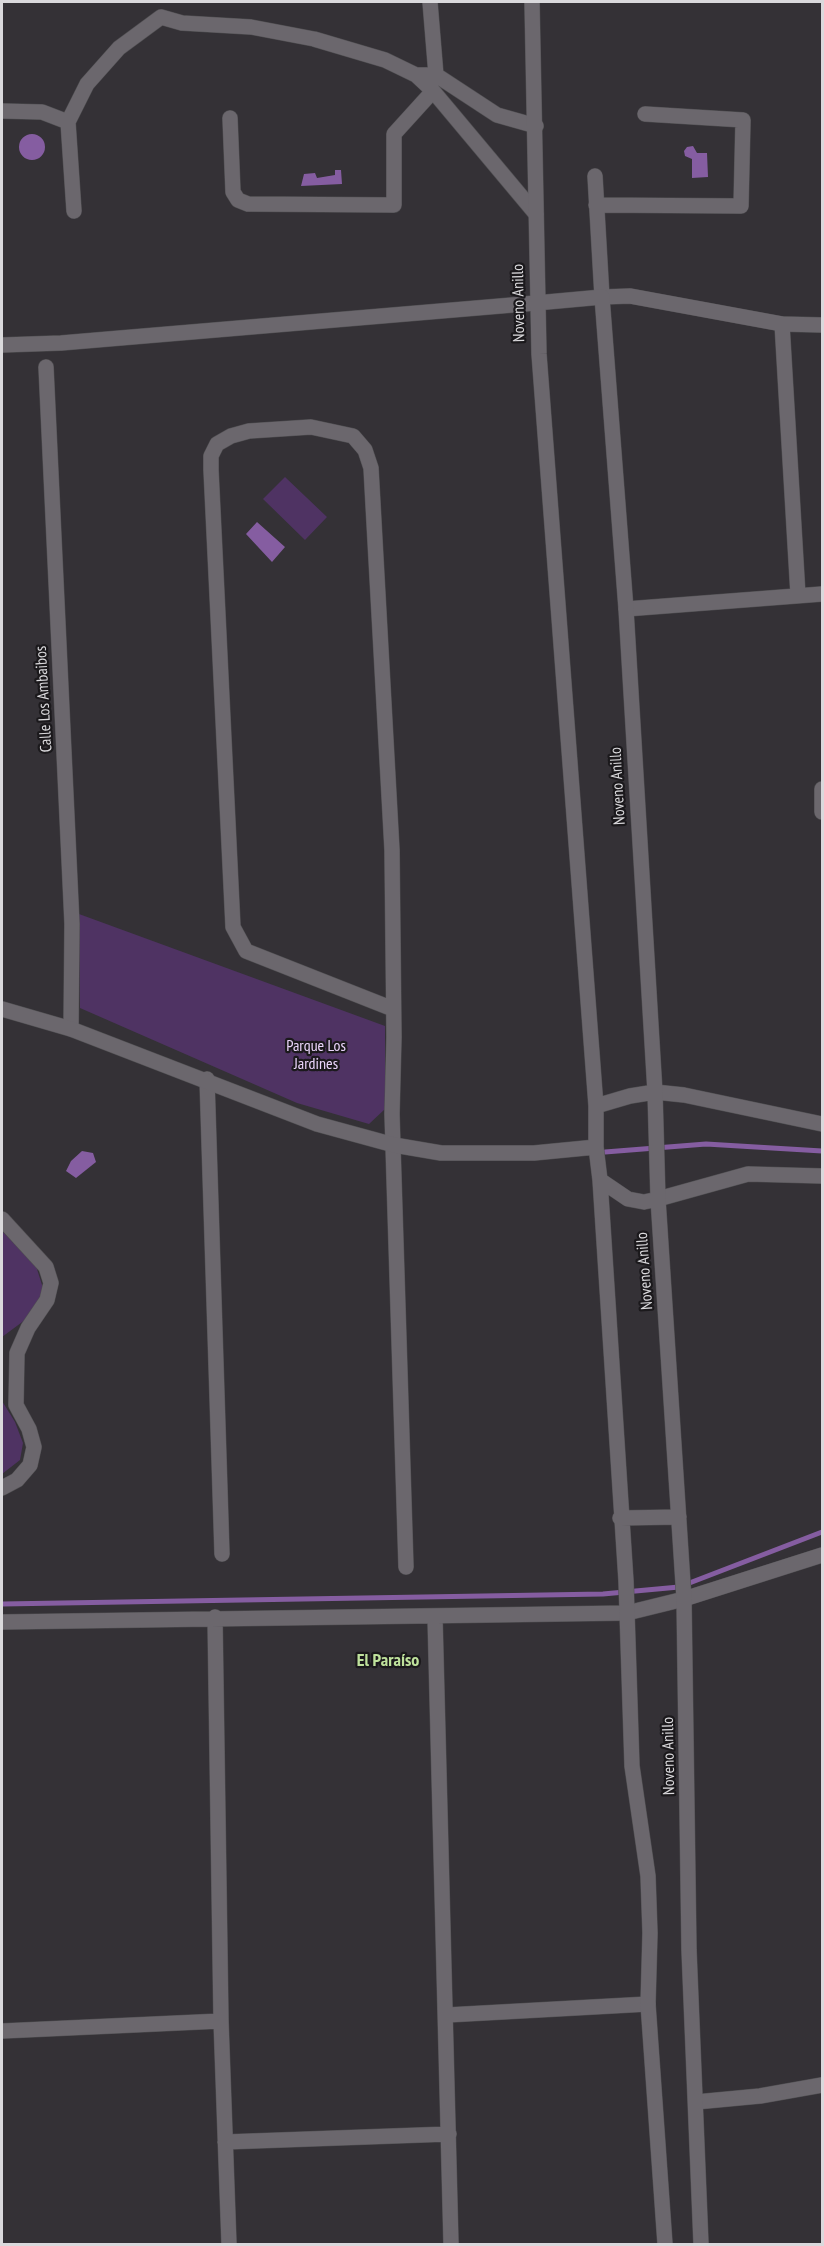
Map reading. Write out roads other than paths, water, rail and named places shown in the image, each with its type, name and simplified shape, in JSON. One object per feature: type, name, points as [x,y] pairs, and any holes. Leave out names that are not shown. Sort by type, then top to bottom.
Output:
[{"type":"street","points":[[430,2],[436,75]]},
{"type":"street","name":"Noveno Anillo","points":[[532,2],[536,126],[536,303],[596,1106],[596,1147],[626,1581],[632,1766],[648,1875],[648,2004],[665,2244]]},
{"type":"street","points":[[74,210],[68,122],[87,84],[119,48],[161,9],[182,23],[251,27],[314,39],[385,60],[416,75],[433,91],[536,214]]},
{"type":"street","points":[[416,75],[436,75],[497,115],[536,126]]},
{"type":"street","points":[[230,118],[233,192],[238,200],[248,204],[394,205],[394,134],[433,91]]},
{"type":"street","points":[[2,111],[42,112],[68,122]]},
{"type":"street","points":[[596,205],[741,206],[743,120],[645,114]]},
{"type":"street","name":"Noveno Anillo","points":[[595,176],[626,609],[655,1092],[658,1199],[683,1573],[689,1950],[700,2244]]},
{"type":"street","points":[[2,345],[73,342],[630,296],[782,324],[822,325]]},
{"type":"street","points":[[782,324],[798,595]]},
{"type":"street","name":"Calle Los Ambaibos","points":[[46,367],[72,924],[71,1029]]},
{"type":"street","points":[[393,1009],[246,951],[233,927],[211,470],[212,456],[217,444],[231,436],[260,430],[311,427],[353,436],[365,450],[371,468],[392,850],[394,1145],[406,1567]]},
{"type":"street","points":[[626,609],[822,594]]},
{"type":"street","points":[[822,789],[822,812]]},
{"type":"street","points":[[2,1009],[71,1029],[207,1079],[317,1124],[394,1145],[441,1154],[534,1153],[596,1147]]},
{"type":"street","points":[[207,1079],[222,1554]]},
{"type":"street","points":[[596,1106],[630,1096],[655,1092],[684,1095],[822,1124]]},
{"type":"street","points":[[600,1180],[628,1199],[644,1202],[748,1174],[822,1176]]},
{"type":"street","points":[[2,1220],[46,1267],[51,1283],[47,1300],[28,1328],[18,1353],[16,1405],[29,1429],[34,1447],[30,1465],[16,1480],[2,1488]]},
{"type":"street","points":[[620,1518],[679,1517]]},
{"type":"street","points":[[2,1622],[215,1617],[435,1617],[627,1606],[684,1595],[822,1555]]},
{"type":"street","points":[[215,1617],[221,2021],[229,2244]]},
{"type":"street","points":[[435,1617],[447,2015],[451,2244]]},
{"type":"street","points":[[447,2015],[648,2004]]},
{"type":"street","points":[[2,2031],[221,2021]]},
{"type":"street","points":[[696,2102],[760,2096],[822,2085]]},
{"type":"street","points":[[225,2142],[449,2134]]},
{"type":"waterway","points":[[605,1152],[706,1144],[822,1151]]},
{"type":"waterway","points":[[2,1604],[603,1594],[679,1587],[822,1532]]},
{"type":"district","name":"El Paraíso","points":[[388,1661]]},
{"type":"park label","name":"Parque Los Jardines","points":[[316,1055]]}]
